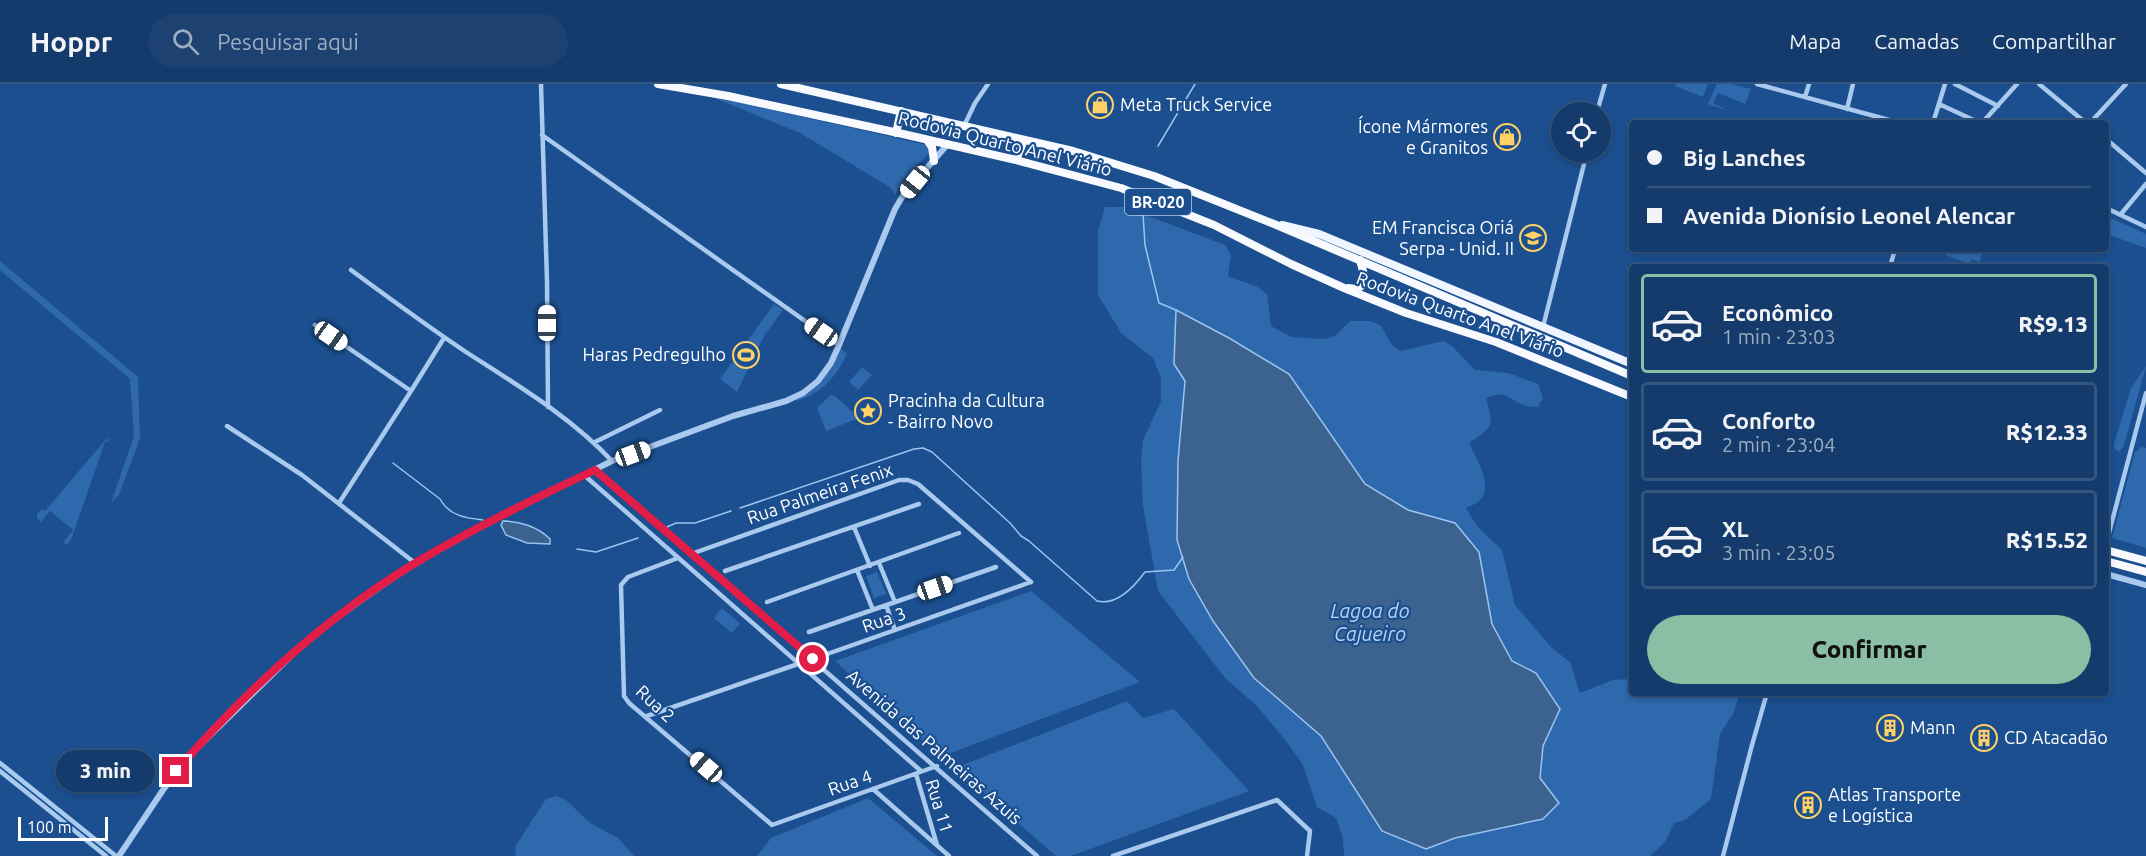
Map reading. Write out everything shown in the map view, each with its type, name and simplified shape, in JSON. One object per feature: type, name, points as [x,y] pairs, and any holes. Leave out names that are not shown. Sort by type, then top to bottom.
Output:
[{"type":"highway","name":"Rodovia Quarto Anel Viário","points":[[658,84],[728,96],[948,144],[1121,188],[1214,225],[1344,288],[1406,313],[1496,342],[1629,396]]},
{"type":"highway","name":"Rodovia Quarto Anel Viário","points":[[781,84],[902,111],[1116,164],[1191,190],[1274,224],[1629,375]]},
{"type":"highway","points":[[896,133],[902,111]]},
{"type":"highway","points":[[927,140],[932,147],[934,161]]},
{"type":"highway","points":[[1016,160],[1024,141]]},
{"type":"highway","points":[[1344,288],[1356,289],[1364,285],[1360,260]]},
{"type":"highway","points":[[2109,551],[2146,561]]},
{"type":"highway","points":[[2109,562],[2146,572]]},
{"type":"main road","name":"BR-020","points":[[1274,224],[1319,234],[1629,363]]},
{"type":"street","points":[[541,84],[548,407]]},
{"type":"street","points":[[963,127],[988,84]]},
{"type":"street","points":[[1600,102],[1605,84]]},
{"type":"street","points":[[1757,84],[1889,120]]},
{"type":"street","points":[[1805,98],[1809,84]]},
{"type":"street","points":[[1847,109],[1853,84]]},
{"type":"street","points":[[1934,120],[1945,84]]},
{"type":"street","points":[[1955,84],[1998,106]]},
{"type":"street","points":[[1984,120],[2015,86],[2007,84]]},
{"type":"street","points":[[2040,84],[2084,120]]},
{"type":"street","points":[[2091,120],[2126,84]]},
{"type":"street","points":[[1939,104],[1974,120]]},
{"type":"street","points":[[542,135],[839,345]]},
{"type":"street","points":[[2109,142],[2146,173]]},
{"type":"street","points":[[0,763],[117,856],[176,771],[255,690],[332,621],[415,563],[473,530],[612,461],[733,416],[786,401],[803,393],[818,381],[831,363],[895,209],[904,194],[948,144]]},
{"type":"street","points":[[1543,327],[1584,162]]},
{"type":"street","points":[[2121,214],[2146,184]]},
{"type":"street","points":[[2109,209],[2146,227]]},
{"type":"street","points":[[351,270],[444,338],[548,407],[595,442],[612,461]]},
{"type":"street","points":[[315,325],[411,391]]},
{"type":"street","points":[[339,502],[444,338]]},
{"type":"street","points":[[2109,533],[2146,393]]},
{"type":"street","points":[[595,442],[660,410]]},
{"type":"street","points":[[227,426],[302,474],[415,563]]},
{"type":"street","name":"Avenida das Palmeiras Azuis","points":[[595,470],[937,766],[1037,856]]},
{"type":"street","name":"Avenida das Palmeiras Azuis","points":[[584,475],[919,773]]},
{"type":"street","name":"Rua Palmeira Fenix","points":[[691,554],[899,480],[908,480],[918,484],[1031,582]]},
{"type":"street","points":[[725,571],[919,504]]},
{"type":"street","points":[[854,526],[870,566]]},
{"type":"street","points":[[767,602],[959,533]]},
{"type":"street","name":"Rua 2","points":[[678,558],[628,576],[621,585],[624,696],[629,703],[772,825]]},
{"type":"street","points":[[879,563],[895,602]]},
{"type":"street","points":[[808,632],[996,567]]},
{"type":"street","points":[[857,570],[873,610]]},
{"type":"street","points":[[2109,575],[2146,585]]},
{"type":"street","name":"Rua 3","points":[[813,659],[1031,582]]},
{"type":"street","points":[[886,605],[895,630]]},
{"type":"street","points":[[646,716],[798,664]]},
{"type":"street","points":[[1723,856],[1766,696]]},
{"type":"street","name":"Rua 4","points":[[772,825],[937,766]]},
{"type":"street","points":[[0,771],[106,856]]},
{"type":"street","name":"Rua 11","points":[[919,773],[938,845]]},
{"type":"street","points":[[873,789],[950,856]]},
{"type":"street","points":[[1113,856],[1277,800],[1310,831],[1307,856]]},
{"type":"street","points":[[51,812],[55,807]]},
{"type":"street","points":[[92,844],[96,839]]},
{"type":"shaded area","points":[[1676,84],[1708,84],[1703,97],[1675,86]]},
{"type":"shaded area","points":[[1717,84],[1731,84],[1751,89],[1745,104],[1718,93],[1713,103],[1729,111],[1708,104]]},
{"type":"shaded area","points":[[707,95],[927,145],[930,152],[905,178],[895,195],[891,188],[800,133]]},
{"type":"shaded area","points":[[1105,207],[1124,207],[1225,245],[1231,255],[1228,276],[1258,287],[1267,294],[1271,326],[1291,337],[1324,339],[1335,336],[1350,321],[1371,321],[1381,326],[1392,345],[1401,351],[1443,341],[1452,346],[1475,370],[1508,373],[1538,384],[1543,398],[1538,407],[1522,404],[1501,394],[1486,398],[1490,425],[1469,443],[1483,472],[1485,488],[1479,501],[1466,508],[1477,526],[1502,550],[1515,605],[1552,648],[1570,662],[1580,693],[1613,680],[1629,679],[1629,696],[1739,696],[1733,714],[1720,734],[1711,799],[1685,820],[1674,823],[1665,842],[1650,856],[1344,856],[1343,838],[1336,818],[1317,807],[1303,765],[1257,706],[1225,678],[1158,591],[1143,506],[1141,461],[1143,440],[1161,401],[1161,378],[1153,358],[1121,333],[1098,295],[1098,231]],"holes":[[[1176,310],[1289,374],[1365,484],[1408,510],[1455,523],[1479,552],[1492,624],[1512,661],[1536,673],[1560,709],[1543,746],[1540,778],[1506,827],[1455,838],[1426,849],[1382,831],[1321,736],[1254,678],[1213,621],[1189,579],[1177,540],[1178,461],[1185,381]]]},
{"type":"shaded area","points":[[2109,217],[2146,234],[2146,248],[2109,235]]},
{"type":"shaded area","points":[[1946,252],[1983,252],[1979,262],[1972,259],[1970,264],[1945,255]]},
{"type":"shaded area","points":[[0,261],[138,377],[140,438],[119,495],[111,503],[134,436],[130,379],[0,270]]},
{"type":"shaded area","name":"Haras Pedregulho","points":[[774,304],[783,310],[766,332],[737,392],[720,379]]},
{"type":"shaded area","points":[[840,348],[847,354],[833,377],[820,390],[795,401],[820,383]]},
{"type":"shaded area","points":[[2146,366],[2124,445],[2119,452],[2114,448],[2114,444],[2131,388]]},
{"type":"shaded area","points":[[862,367],[872,375],[858,390],[849,382]]},
{"type":"shaded area","points":[[831,395],[859,418],[826,431],[817,408]]},
{"type":"shaded area","points":[[107,438],[109,441],[105,442],[71,540],[67,545],[63,542],[73,530],[50,511],[41,522],[37,519],[37,514],[42,509],[45,511]]},
{"type":"shaded area","points":[[2141,447],[2146,448],[2146,548],[2112,538],[2135,452]]},
{"type":"shaded area","points":[[877,572],[886,594],[874,598],[866,576]]},
{"type":"shaded area","points":[[1031,591],[1140,682],[940,757],[835,661]]},
{"type":"shaded area","points":[[722,608],[740,624],[732,633],[714,618]]},
{"type":"shaded area","points":[[1127,701],[1143,718],[1174,709],[1249,791],[1071,856],[1056,856],[955,768]]},
{"type":"shaded area","points":[[556,796],[566,800],[590,823],[618,838],[634,856],[515,856],[516,845],[546,799]]},
{"type":"shaded area","points":[[868,798],[937,856],[757,856],[771,838]]},
{"type":"water","name":"Lagoa do Cajueiro","points":[[1176,310],[1289,374],[1365,484],[1408,510],[1455,523],[1479,552],[1492,624],[1512,661],[1536,673],[1560,709],[1543,746],[1540,778],[1559,803],[1543,819],[1455,838],[1426,849],[1382,831],[1321,736],[1254,678],[1213,621],[1189,579],[1177,540],[1178,461],[1185,381],[1174,364]]},
{"type":"water","points":[[503,521],[516,522],[534,528],[550,539],[550,544],[527,543],[506,535],[501,525]]},
{"type":"waterway","points":[[1158,146],[1195,84]]},
{"type":"waterway","points":[[1143,214],[1145,245],[1159,303],[1176,310]]},
{"type":"waterway","points":[[740,508],[914,449],[923,448],[932,452],[1010,523],[1021,536],[1097,601],[1104,602],[1118,598],[1136,584],[1145,572],[1174,570],[1183,557]]},
{"type":"waterway","points":[[393,463],[440,499],[453,513],[483,520]]},
{"type":"waterway","points":[[667,527],[676,523],[695,523],[731,511]]},
{"type":"waterway","points":[[577,549],[596,552],[638,538]]},
{"type":"place","name":"Meta Truck Service","points":[[1100,105]]},
{"type":"place","name":"Ícone Mármores e Granitos","points":[[1507,137]]},
{"type":"place","name":"EM Francisca Oriá Serpa - Unid. II","points":[[1533,238]]},
{"type":"place","name":"Haras Pedregulho","points":[[746,355]]},
{"type":"place","name":"Pracinha da Cultura - Bairro Novo","points":[[868,411]]},
{"type":"place","name":"Mann","points":[[1890,728]]},
{"type":"place","name":"CD Atacadão","points":[[1984,738]]},
{"type":"place","name":"Atlas Transporte e Logística","points":[[1808,805]]},
{"type":"route","points":[[176,771],[255,690],[332,621],[415,563],[473,530],[595,470],[813,659]]}]
